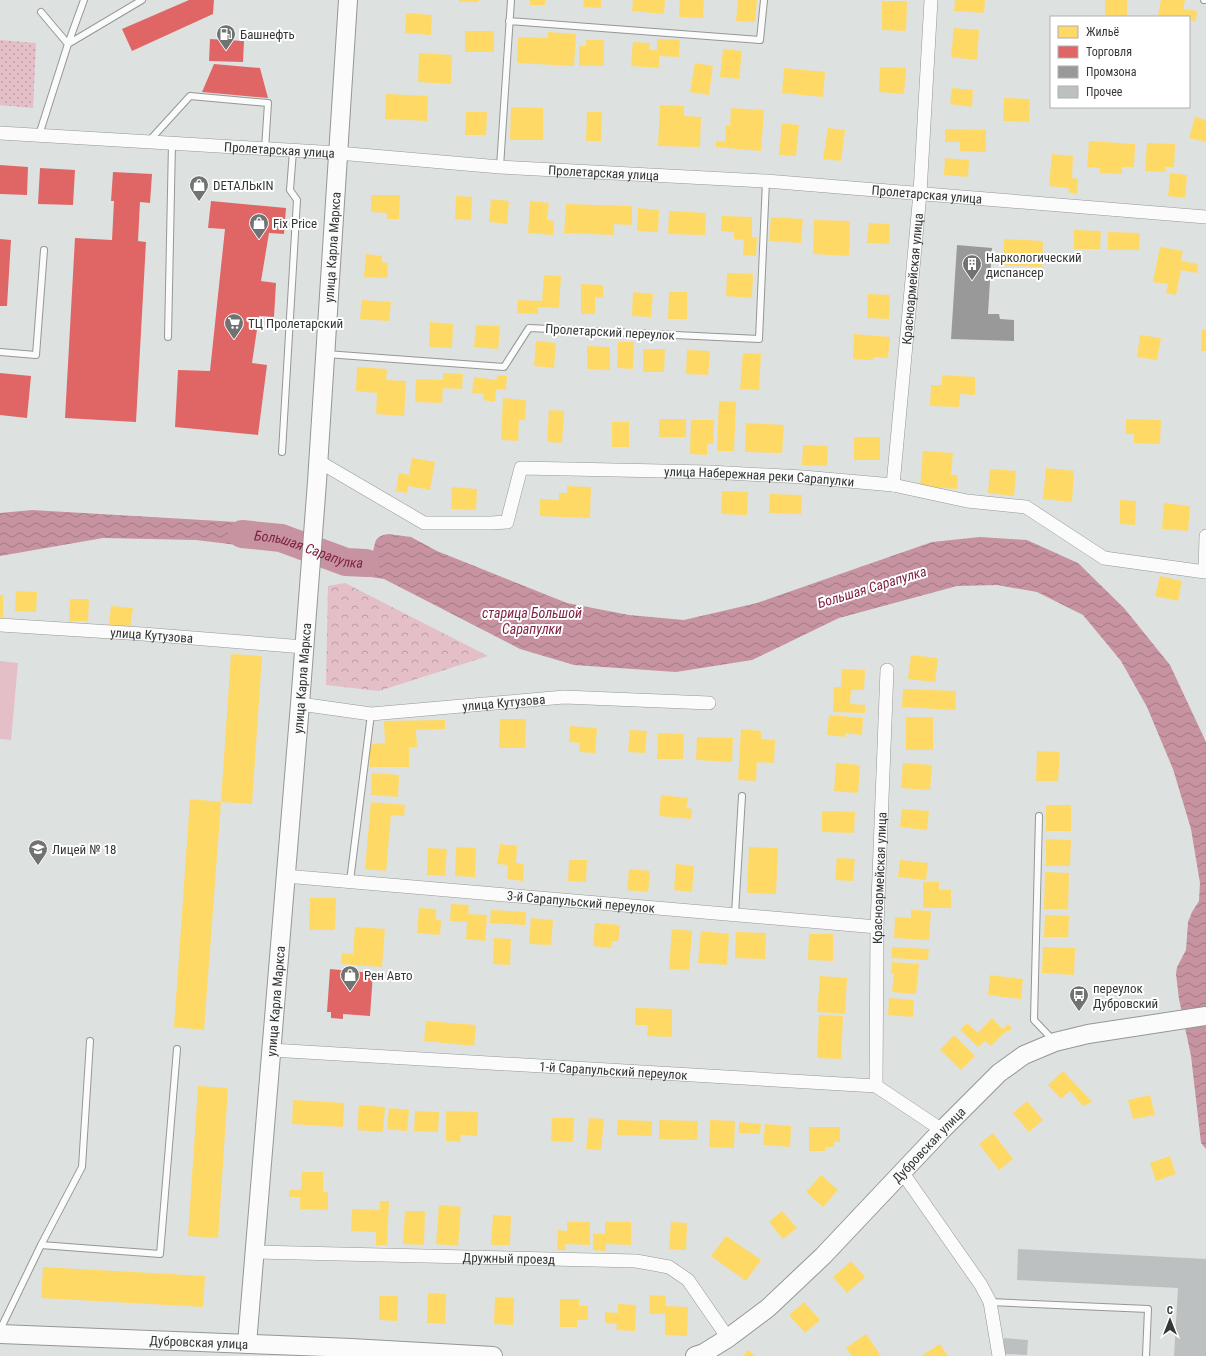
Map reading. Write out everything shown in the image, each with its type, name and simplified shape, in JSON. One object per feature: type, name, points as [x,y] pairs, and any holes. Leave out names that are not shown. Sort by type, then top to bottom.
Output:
[{"type":"main road","name":"улица Карла Маркса","points":[[247,1350],[317,482],[348,0]]},
{"type":"main road","name":"Дубровская улица","points":[[702,1355],[728,1338],[768,1308],[823,1256],[942,1130],[999,1073],[1024,1055],[1055,1042],[1088,1034],[1206,1016]]},
{"type":"main road","name":"Дубровская улица","points":[[0,1334],[247,1350],[493,1356]]},
{"type":"street","name":"Красноармейская улица","points":[[893,485],[920,193],[931,0]]},
{"type":"street","name":"Пролетарская улица","points":[[0,133],[338,153],[500,167],[766,181],[1206,217]]},
{"type":"street","name":"улица Набережная реки Сарапулки","points":[[318,461],[424,523],[507,522],[521,468],[709,472],[893,485],[967,501],[1026,507],[1104,558],[1205,572],[1206,536]]},
{"type":"street","name":"улица Кутузова","points":[[0,625],[150,634],[304,647]]},
{"type":"street","name":"Красноармейская улица","points":[[876,1086],[877,927],[887,670]]},
{"type":"street","name":"улица Кутузова","points":[[300,704],[371,714],[564,697],[709,703]]},
{"type":"street","name":"3-й Сарапульский переулок","points":[[285,876],[877,927]]},
{"type":"street","name":"1-й Сарапульский переулок","points":[[271,1050],[876,1086]]},
{"type":"street","points":[[876,1086],[942,1130]]},
{"type":"street","points":[[902,1172],[981,1285],[990,1302],[999,1356]]},
{"type":"street","name":"Дружный проезд","points":[[255,1252],[636,1262],[669,1267],[688,1280],[728,1338]]},
{"type":"lane","points":[[39,135],[68,44],[84,0]]},
{"type":"lane","points":[[68,44],[142,0]]},
{"type":"lane","points":[[500,167],[510,21],[510,0]]},
{"type":"lane","points":[[510,21],[760,40],[764,0]]},
{"type":"lane","points":[[41,12],[68,44]]},
{"type":"lane","points":[[148,142],[190,96],[268,103],[265,149]]},
{"type":"lane","points":[[168,337],[172,143]]},
{"type":"lane","points":[[282,452],[297,200],[290,190],[293,151]]},
{"type":"lane","name":"Пролетарский переулок","points":[[325,354],[504,367],[529,328],[759,339],[766,181]]},
{"type":"lane","points":[[0,352],[36,355],[44,250]]},
{"type":"lane","points":[[350,881],[371,714]]},
{"type":"lane","points":[[735,914],[742,796]]},
{"type":"lane","points":[[1039,816],[1034,1020],[1055,1042]]},
{"type":"lane","points":[[0,1330],[41,1245],[82,1167],[90,1041]]},
{"type":"lane","points":[[41,1245],[160,1254],[177,1048]]},
{"type":"lane","points":[[990,1302],[1148,1309],[1146,1356]]},
{"type":"green space","points":[[0,40],[36,43],[33,108],[0,105]]},
{"type":"green space","points":[[345,583],[488,656],[379,691],[326,685],[328,586]]},
{"type":"green space","points":[[0,661],[18,663],[11,740],[0,739]]},
{"type":"water","points":[[32,510],[237,522],[282,529],[280,550],[196,540],[103,538],[0,556],[0,513]]},
{"type":"water","name":"старица Большой Сарапулки","points":[[388,534],[411,537],[437,551],[567,603],[629,615],[684,620],[757,603],[932,542],[980,537],[1027,540],[1078,563],[1124,608],[1170,665],[1206,742],[1206,1149],[1201,1143],[1191,1056],[1179,999],[1176,974],[1177,967],[1186,950],[1188,922],[1199,901],[1200,883],[1191,829],[1173,769],[1147,707],[1121,661],[1083,615],[1037,592],[997,585],[957,586],[839,618],[752,660],[676,672],[574,665],[520,649],[384,579],[357,575],[329,565],[329,552],[346,552],[369,557],[374,550],[378,537]]},
{"type":"building: Жильё","points":[[459,0],[479,0],[479,2],[459,2]]},
{"type":"building: Жильё","points":[[530,0],[545,0],[545,5],[530,5]]},
{"type":"building: Жильё","points":[[584,0],[601,0],[601,8],[583,7]]},
{"type":"building: Жильё","points":[[633,0],[665,0],[664,14],[632,11]]},
{"type":"building: Жильё","points":[[680,0],[704,0],[703,18],[679,17]]},
{"type":"building: Жильё","points":[[738,0],[757,0],[755,22],[736,21]]},
{"type":"building: Жильё","points":[[955,0],[985,0],[984,13],[954,11]]},
{"type":"building: Жильё","points":[[1105,0],[1127,0],[1127,16],[1105,15]]},
{"type":"building: Жильё","points":[[1161,0],[1185,0],[1183,9],[1197,11],[1196,21],[1190,20],[1190,16],[1158,15]]},
{"type":"building: Жильё","points":[[882,1],[907,1],[906,31],[882,30]]},
{"type":"building: Жильё","points":[[406,13],[432,15],[431,35],[405,33]]},
{"type":"building: Жильё","points":[[954,28],[979,30],[977,60],[951,57]]},
{"type":"building: Жильё","points":[[465,31],[494,31],[494,52],[465,52]]},
{"type":"building: Жильё","points":[[548,32],[576,34],[574,66],[517,63],[518,37],[548,38]]},
{"type":"building: Жильё","points":[[657,39],[680,40],[679,57],[659,56],[659,68],[631,66],[633,42],[650,43],[649,50],[657,50]]},
{"type":"building: Жильё","points":[[586,40],[604,40],[604,66],[579,66],[579,46],[586,46]]},
{"type":"building: Жильё","points":[[723,49],[742,51],[739,79],[720,77]]},
{"type":"building: Жильё","points":[[419,53],[452,55],[451,84],[418,82]]},
{"type":"building: Жильё","points":[[695,63],[713,66],[709,95],[690,92]]},
{"type":"building: Жильё","points":[[880,67],[906,68],[904,94],[879,92]]},
{"type":"building: Жильё","points":[[784,68],[825,72],[823,97],[782,93]]},
{"type":"building: Жильё","points":[[952,88],[973,90],[972,107],[950,104]]},
{"type":"building: Жильё","points":[[386,94],[428,96],[427,121],[385,119]]},
{"type":"building: Жильё","points":[[1004,98],[1030,99],[1029,122],[1003,121]]},
{"type":"building: Жильё","points":[[660,105],[684,106],[684,116],[701,117],[700,147],[658,146]]},
{"type":"building: Жильё","points":[[511,107],[543,108],[543,140],[510,140]]},
{"type":"building: Жильё","points":[[731,108],[764,110],[761,151],[716,147],[716,141],[725,142],[726,125],[730,126]]},
{"type":"building: Жильё","points":[[466,112],[487,112],[486,135],[465,135]]},
{"type":"building: Жильё","points":[[587,112],[602,112],[601,141],[586,141]]},
{"type":"building: Жильё","points":[[1195,117],[1206,120],[1206,142],[1189,138]]},
{"type":"building: Жильё","points":[[782,123],[799,125],[796,156],[779,155]]},
{"type":"building: Жильё","points":[[828,128],[845,130],[841,161],[823,159]]},
{"type":"building: Жильё","points":[[945,129],[986,130],[986,152],[960,151],[960,142],[945,142]]},
{"type":"building: Жильё","points":[[1089,141],[1135,144],[1134,167],[1122,167],[1122,174],[1100,173],[1100,168],[1087,167]]},
{"type":"building: Жильё","points":[[1147,143],[1175,144],[1174,167],[1165,167],[1165,172],[1145,171]]},
{"type":"building: Жильё","points":[[1052,154],[1073,156],[1072,178],[1078,179],[1077,194],[1068,192],[1069,188],[1049,186]]},
{"type":"building: Жильё","points":[[945,158],[969,160],[968,177],[944,175]]},
{"type":"building: Жильё","points":[[1170,173],[1187,175],[1185,198],[1168,196]]},
{"type":"building: Жильё","points":[[371,195],[400,195],[399,219],[387,219],[387,213],[371,212]]},
{"type":"building: Жильё","points":[[456,196],[472,197],[471,220],[455,219]]},
{"type":"building: Жильё","points":[[491,199],[509,201],[507,224],[489,222]]},
{"type":"building: Жильё","points":[[530,201],[549,203],[547,220],[554,221],[553,235],[528,233]]},
{"type":"building: Жильё","points":[[566,204],[632,206],[632,225],[614,224],[614,235],[564,233]]},
{"type":"building: Жильё","points":[[638,208],[659,210],[658,232],[637,231]]},
{"type":"building: Жильё","points":[[669,211],[706,213],[705,235],[668,234]]},
{"type":"building: Жильё","points":[[722,216],[752,217],[752,237],[757,237],[756,256],[743,255],[744,240],[734,239],[734,232],[721,231]]},
{"type":"building: Жильё","points":[[771,217],[803,219],[801,243],[769,241]]},
{"type":"building: Жильё","points":[[814,220],[850,221],[849,256],[813,254]]},
{"type":"building: Жильё","points":[[869,223],[890,224],[889,244],[867,243]]},
{"type":"building: Жильё","points":[[1074,230],[1101,231],[1100,249],[1074,249]]},
{"type":"building: Жильё","points":[[1108,232],[1140,233],[1139,250],[1108,250]]},
{"type":"building: Жильё","points":[[1004,239],[1043,241],[1042,267],[1003,265]]},
{"type":"building: Жильё","points":[[1160,247],[1183,251],[1181,261],[1198,264],[1197,273],[1181,270],[1176,295],[1166,293],[1168,284],[1153,282]]},
{"type":"building: Жильё","points":[[366,254],[382,256],[382,262],[388,263],[387,278],[364,277]]},
{"type":"building: Жильё","points":[[727,273],[753,274],[752,298],[726,296]]},
{"type":"building: Жильё","points":[[544,275],[561,276],[559,308],[538,307],[538,314],[517,313],[518,300],[542,301]]},
{"type":"building: Жильё","points":[[581,284],[603,285],[603,298],[595,297],[595,314],[581,314]]},
{"type":"building: Жильё","points":[[633,292],[653,294],[651,317],[632,316]]},
{"type":"building: Жильё","points":[[669,292],[687,292],[687,319],[668,319]]},
{"type":"building: Жильё","points":[[868,294],[890,295],[889,319],[867,318]]},
{"type":"building: Жильё","points":[[362,300],[391,302],[389,321],[360,319]]},
{"type":"building: Жильё","points":[[430,322],[453,324],[452,348],[429,347]]},
{"type":"building: Жильё","points":[[476,325],[500,326],[498,349],[474,347]]},
{"type":"building: Жильё","points":[[1202,330],[1206,330],[1206,351],[1201,351]]},
{"type":"building: Жильё","points":[[854,334],[890,337],[888,358],[874,357],[872,360],[853,359]]},
{"type":"building: Жильё","points":[[1140,335],[1161,338],[1157,360],[1137,357]]},
{"type":"building: Жильё","points":[[536,341],[556,343],[554,368],[534,366]]},
{"type":"building: Жильё","points":[[618,342],[634,342],[633,369],[617,368]]},
{"type":"building: Жильё","points":[[587,346],[610,347],[610,370],[587,369]]},
{"type":"building: Жильё","points":[[643,349],[665,349],[664,372],[643,372]]},
{"type":"building: Жильё","points":[[687,350],[710,351],[708,375],[686,374]]},
{"type":"building: Жильё","points":[[743,353],[761,354],[759,390],[740,389]]},
{"type":"building: Жильё","points":[[357,367],[387,369],[386,380],[406,381],[404,416],[376,414],[377,393],[356,391]]},
{"type":"building: Жильё","points":[[443,373],[463,374],[462,389],[443,388],[442,403],[415,402],[416,379],[443,380]]},
{"type":"building: Жильё","points":[[498,375],[507,376],[506,390],[496,389],[495,402],[483,400],[484,394],[472,393],[474,377],[496,380]]},
{"type":"building: Жильё","points":[[942,375],[975,377],[975,395],[960,394],[959,407],[930,406],[931,385],[942,385]]},
{"type":"building: Жильё","points":[[503,398],[526,400],[525,420],[519,420],[518,441],[501,440]]},
{"type":"building: Жильё","points":[[719,401],[736,402],[734,451],[717,451]]},
{"type":"building: Жильё","points":[[549,410],[564,411],[562,443],[547,442]]},
{"type":"building: Жильё","points":[[659,419],[686,419],[686,437],[659,437]]},
{"type":"building: Жильё","points":[[1126,419],[1161,420],[1160,444],[1134,443],[1134,434],[1126,434]]},
{"type":"building: Жильё","points":[[691,420],[714,420],[713,444],[707,444],[707,455],[690,454]]},
{"type":"building: Жильё","points":[[612,422],[629,422],[629,447],[612,447]]},
{"type":"building: Жильё","points":[[746,423],[784,425],[782,453],[745,452]]},
{"type":"building: Жильё","points":[[854,437],[880,437],[880,460],[854,460]]},
{"type":"building: Жильё","points":[[803,445],[828,446],[827,466],[802,465]]},
{"type":"building: Жильё","points":[[923,451],[953,453],[951,475],[958,475],[957,489],[920,486]]},
{"type":"building: Жильё","points":[[412,458],[435,462],[430,490],[408,486],[407,493],[396,491],[399,473],[409,475]]},
{"type":"building: Жильё","points":[[1046,468],[1074,471],[1072,502],[1043,499]]},
{"type":"building: Жильё","points":[[990,469],[1016,471],[1014,496],[988,493]]},
{"type":"building: Жильё","points":[[567,486],[591,487],[590,518],[540,516],[540,499],[559,500],[559,493],[567,493]]},
{"type":"building: Жильё","points":[[452,487],[477,489],[476,510],[451,509]]},
{"type":"building: Жильё","points":[[722,491],[748,492],[747,515],[721,514]]},
{"type":"building: Жильё","points":[[770,494],[802,495],[801,514],[769,513]]},
{"type":"building: Жильё","points":[[1120,500],[1136,501],[1135,525],[1120,524]]},
{"type":"building: Жильё","points":[[1164,503],[1190,506],[1188,531],[1162,529]]},
{"type":"building: Жильё","points":[[1160,576],[1182,581],[1178,601],[1155,596]]},
{"type":"building: Жильё","points":[[16,591],[37,592],[36,612],[15,611]]},
{"type":"building: Жильё","points":[[0,595],[3,595],[3,618],[0,618]]},
{"type":"building: Жильё","points":[[70,599],[89,599],[88,621],[69,621]]},
{"type":"building: Жильё","points":[[111,606],[133,608],[130,628],[109,626]]},
{"type":"building: Жильё","points":[[231,654],[262,656],[252,804],[221,802]]},
{"type":"building: Жильё","points":[[911,655],[938,658],[935,682],[908,679]]},
{"type":"building: Жильё","points":[[842,669],[865,670],[864,690],[851,690],[850,704],[865,705],[865,713],[833,712],[834,687],[841,687]]},
{"type":"building: Жильё","points":[[903,689],[956,691],[955,710],[902,707]]},
{"type":"building: Жильё","points":[[829,715],[863,718],[862,735],[845,733],[845,737],[827,735]]},
{"type":"building: Жильё","points":[[906,717],[933,717],[933,750],[906,750]]},
{"type":"building: Жильё","points":[[500,719],[526,719],[525,748],[499,748]]},
{"type":"building: Жильё","points":[[445,720],[445,729],[416,730],[417,747],[409,747],[409,767],[370,767],[370,744],[385,743],[384,721]]},
{"type":"building: Жильё","points":[[570,726],[597,728],[595,753],[579,752],[580,743],[569,742]]},
{"type":"building: Жильё","points":[[741,729],[761,731],[761,739],[775,740],[774,763],[757,762],[756,781],[738,780]]},
{"type":"building: Жильё","points":[[630,730],[647,731],[645,753],[628,752]]},
{"type":"building: Жильё","points":[[658,733],[684,734],[683,759],[657,759]]},
{"type":"building: Жильё","points":[[697,737],[733,738],[732,762],[696,760]]},
{"type":"building: Жильё","points":[[1037,751],[1060,752],[1058,781],[1036,781]]},
{"type":"building: Жильё","points":[[836,763],[860,765],[858,793],[834,791]]},
{"type":"building: Жильё","points":[[903,763],[932,765],[930,790],[901,788]]},
{"type":"building: Жильё","points":[[372,773],[399,775],[398,797],[371,795]]},
{"type":"building: Жильё","points":[[661,795],[688,798],[686,808],[692,809],[691,819],[659,816]]},
{"type":"building: Жильё","points":[[190,799],[221,802],[204,1030],[174,1027]]},
{"type":"building: Жильё","points":[[371,802],[405,805],[404,816],[391,815],[386,871],[365,869]]},
{"type":"building: Жильё","points":[[1046,805],[1071,805],[1071,831],[1046,831]]},
{"type":"building: Жильё","points":[[902,809],[929,811],[927,830],[900,827]]},
{"type":"building: Жильё","points":[[822,811],[855,812],[854,833],[822,832]]},
{"type":"building: Жильё","points":[[1046,839],[1071,840],[1070,866],[1046,866]]},
{"type":"building: Жильё","points":[[500,844],[517,846],[516,863],[524,864],[523,881],[507,879],[508,865],[497,864]]},
{"type":"building: Жильё","points":[[456,847],[476,848],[475,877],[455,876]]},
{"type":"building: Жильё","points":[[749,847],[778,848],[776,894],[747,893]]},
{"type":"building: Жильё","points":[[428,848],[447,849],[445,876],[427,875]]},
{"type":"building: Жильё","points":[[837,858],[855,859],[853,881],[835,880]]},
{"type":"building: Жильё","points":[[569,860],[587,860],[586,882],[568,881]]},
{"type":"building: Жильё","points":[[900,860],[928,863],[926,880],[898,877]]},
{"type":"building: Жильё","points":[[676,864],[694,866],[692,892],[674,890]]},
{"type":"building: Жильё","points":[[629,869],[650,871],[648,892],[627,890]]},
{"type":"building: Жильё","points":[[1045,872],[1069,873],[1068,909],[1044,909]]},
{"type":"building: Жильё","points":[[923,882],[939,882],[939,890],[951,890],[951,908],[923,908]]},
{"type":"building: Жильё","points":[[310,898],[336,898],[335,930],[309,930]]},
{"type":"building: Жильё","points":[[451,904],[469,905],[468,914],[487,915],[485,941],[466,939],[467,922],[450,921]]},
{"type":"building: Жильё","points":[[419,908],[436,909],[436,920],[441,920],[440,935],[417,933]]},
{"type":"building: Жильё","points":[[491,910],[526,912],[525,925],[490,923]]},
{"type":"building: Жильё","points":[[911,910],[931,911],[929,940],[894,938],[895,917],[911,918]]},
{"type":"building: Жильё","points":[[1045,915],[1069,916],[1068,937],[1044,937]]},
{"type":"building: Жильё","points":[[531,918],[553,920],[551,945],[529,944]]},
{"type":"building: Жильё","points":[[595,923],[620,925],[618,941],[612,941],[611,948],[593,946]]},
{"type":"building: Жильё","points":[[355,927],[385,929],[382,967],[341,964],[342,953],[353,954]]},
{"type":"building: Жильё","points":[[672,929],[692,931],[689,970],[669,969]]},
{"type":"building: Жильё","points":[[701,931],[729,934],[727,965],[698,963]]},
{"type":"building: Жильё","points":[[736,932],[766,933],[765,959],[735,958]]},
{"type":"building: Жильё","points":[[809,934],[833,934],[833,961],[808,960]]},
{"type":"building: Жильё","points":[[494,938],[511,939],[510,965],[493,964]]},
{"type":"building: Жильё","points":[[892,947],[929,949],[928,960],[891,958]]},
{"type":"building: Жильё","points":[[1043,947],[1075,948],[1074,975],[1042,973]]},
{"type":"building: Жильё","points":[[892,962],[919,964],[916,994],[892,992],[894,973],[891,973]]},
{"type":"building: Жильё","points":[[990,975],[1023,979],[1021,999],[988,995]]},
{"type":"building: Жильё","points":[[820,976],[847,978],[845,1014],[817,1012]]},
{"type":"building: Жильё","points":[[889,998],[914,1000],[913,1017],[888,1015]]},
{"type":"building: Жильё","points":[[635,1008],[672,1009],[672,1037],[647,1036],[648,1025],[635,1025]]},
{"type":"building: Жильё","points":[[819,1015],[843,1016],[841,1059],[817,1058]]},
{"type":"building: Жильё","points":[[992,1018],[1003,1029],[1008,1024],[1012,1028],[1009,1031],[1006,1031],[991,1046],[985,1041],[978,1047],[960,1030],[967,1023],[978,1033]]},
{"type":"building: Жильё","points":[[426,1021],[476,1025],[474,1046],[424,1041]]},
{"type":"building: Жильё","points":[[954,1035],[975,1056],[961,1070],[940,1050]]},
{"type":"building: Жильё","points":[[1063,1071],[1092,1102],[1083,1106],[1070,1091],[1061,1099],[1048,1085]]},
{"type":"building: Жильё","points":[[198,1086],[228,1088],[218,1238],[188,1236]]},
{"type":"building: Жильё","points":[[1150,1095],[1155,1115],[1133,1119],[1128,1100]]},
{"type":"building: Жильё","points":[[293,1100],[344,1103],[343,1127],[292,1124]]},
{"type":"building: Жильё","points":[[1027,1101],[1043,1120],[1029,1132],[1013,1113]]},
{"type":"building: Жильё","points":[[359,1105],[385,1107],[383,1132],[357,1130]]},
{"type":"building: Жильё","points":[[389,1108],[409,1110],[407,1131],[387,1129]]},
{"type":"building: Жильё","points":[[415,1111],[439,1112],[438,1132],[414,1131]]},
{"type":"building: Жильё","points":[[446,1111],[478,1112],[477,1136],[461,1135],[460,1142],[446,1141]]},
{"type":"building: Жильё","points":[[552,1118],[574,1118],[573,1142],[551,1141]]},
{"type":"building: Жильё","points":[[589,1118],[604,1119],[601,1150],[586,1149]]},
{"type":"building: Жильё","points":[[618,1120],[652,1121],[652,1136],[617,1135]]},
{"type":"building: Жильё","points":[[659,1120],[698,1121],[697,1140],[659,1139]]},
{"type":"building: Жильё","points":[[710,1120],[735,1121],[734,1148],[709,1147]]},
{"type":"building: Жильё","points":[[739,1122],[761,1124],[760,1134],[739,1133]]},
{"type":"building: Жильё","points":[[765,1124],[791,1126],[790,1147],[763,1145]]},
{"type":"building: Жильё","points":[[809,1127],[840,1127],[840,1142],[834,1142],[834,1147],[825,1147],[825,1151],[809,1151]]},
{"type":"building: Жильё","points":[[993,1133],[1013,1159],[999,1170],[979,1144]]},
{"type":"building: Жильё","points":[[1170,1156],[1176,1174],[1156,1181],[1150,1163]]},
{"type":"building: Жильё","points":[[302,1172],[323,1172],[323,1192],[328,1192],[328,1210],[300,1209],[300,1197],[289,1197],[289,1190],[301,1190]]},
{"type":"building: Жильё","points":[[821,1175],[838,1190],[823,1207],[806,1192]]},
{"type":"building: Жильё","points":[[380,1201],[389,1201],[387,1245],[376,1245],[376,1232],[351,1231],[352,1209],[380,1210]]},
{"type":"building: Жильё","points":[[439,1205],[461,1207],[458,1246],[436,1244]]},
{"type":"building: Жильё","points":[[405,1211],[425,1211],[424,1245],[403,1244]]},
{"type":"building: Жильё","points":[[782,1211],[797,1228],[783,1239],[769,1222]]},
{"type":"building: Жильё","points":[[493,1215],[511,1216],[510,1245],[491,1245]]},
{"type":"building: Жильё","points":[[567,1222],[590,1222],[590,1245],[565,1244],[565,1250],[557,1250],[558,1230],[567,1231]]},
{"type":"building: Жильё","points":[[605,1222],[631,1222],[631,1245],[606,1244],[606,1251],[593,1250],[593,1234],[605,1234]]},
{"type":"building: Жильё","points":[[671,1222],[687,1223],[686,1250],[669,1249]]},
{"type":"building: Жильё","points":[[726,1236],[761,1260],[746,1281],[711,1256]]},
{"type":"building: Жильё","points":[[851,1261],[865,1277],[847,1293],[833,1277]]},
{"type":"building: Жильё","points":[[43,1267],[205,1276],[203,1307],[41,1298]]},
{"type":"building: Жильё","points":[[428,1293],[446,1294],[445,1324],[427,1323]]},
{"type":"building: Жильё","points":[[650,1295],[666,1296],[665,1306],[688,1307],[687,1336],[665,1335],[665,1314],[649,1314]]},
{"type":"building: Жильё","points":[[379,1296],[398,1296],[397,1321],[379,1320]]},
{"type":"building: Жильё","points":[[495,1297],[514,1298],[513,1325],[494,1324]]},
{"type":"building: Жильё","points":[[560,1299],[579,1299],[579,1306],[588,1306],[588,1320],[577,1320],[577,1327],[560,1327]]},
{"type":"building: Жильё","points":[[804,1302],[820,1320],[805,1333],[789,1315]]},
{"type":"building: Жильё","points":[[618,1304],[636,1305],[635,1331],[616,1330],[617,1324],[605,1323],[605,1312],[618,1313]]},
{"type":"building: Жильё","points":[[866,1334],[881,1356],[852,1356],[846,1348]]},
{"type":"building: Жильё","points":[[940,1344],[948,1356],[921,1356]]},
{"type":"building: Жильё","points":[[749,1350],[755,1356],[742,1356]]},
{"type":"building: Торговля","points":[[189,0],[214,0],[213,14],[132,51],[122,29]]},
{"type":"building: Торговля","name":"Башнефть","points":[[210,39],[244,41],[243,62],[209,61]]},
{"type":"building: Торговля","points":[[214,64],[260,68],[268,98],[202,92]]},
{"type":"building: Торговля","points":[[0,165],[28,167],[27,195],[0,194]]},
{"type":"building: Торговля","points":[[40,168],[75,170],[73,205],[38,204]]},
{"type":"building: Торговля","points":[[113,172],[152,174],[150,203],[140,202],[138,241],[146,242],[136,422],[65,418],[75,238],[112,240],[114,201],[111,201]]},
{"type":"building: Торговля","name":"ТЦ Пролетарский","points":[[211,201],[286,208],[284,234],[269,233],[261,281],[276,283],[274,317],[259,316],[252,363],[267,365],[258,435],[175,427],[178,370],[210,371],[225,229],[208,228]]},
{"type":"building: Торговля","points":[[0,239],[11,240],[7,306],[0,306]]},
{"type":"building: Торговля","points":[[0,373],[31,376],[27,418],[0,415]]},
{"type":"building: Торговля","name":"Рен Авто","points":[[330,969],[373,973],[370,1016],[343,1014],[343,1019],[331,1018],[331,1012],[327,1012]]},
{"type":"building: Промзона","name":"Наркологический диспансер","points":[[957,245],[992,248],[988,314],[999,314],[1000,319],[1014,320],[1014,341],[951,339]]},
{"type":"building: Прочее","points":[[1018,1249],[1206,1259],[1206,1356],[1174,1356],[1178,1288],[1017,1280]]},
{"type":"building: Прочее","points":[[1004,1338],[1028,1340],[1027,1355],[1004,1354]]},
{"type":"waterway","name":"Большая Сарапулка","points":[[242,534],[281,538],[346,562],[366,563]]},
{"type":"place","name":"Башнефть","points":[[226,51]]},
{"type":"place","name":"DЕТАЛЬкIN","points":[[199,202]]},
{"type":"place","name":"Fix Price","points":[[259,240]]},
{"type":"place","name":"Наркологический диспансер","points":[[972,281]]},
{"type":"place","name":"ТЦ Пролетарский","points":[[234,340]]},
{"type":"place","name":"Лицей № 18","points":[[38,866]]},
{"type":"place","name":"Рен Авто","points":[[350,992]]},
{"type":"place","name":"переулок Дубровский","points":[[1079,1012]]}]
